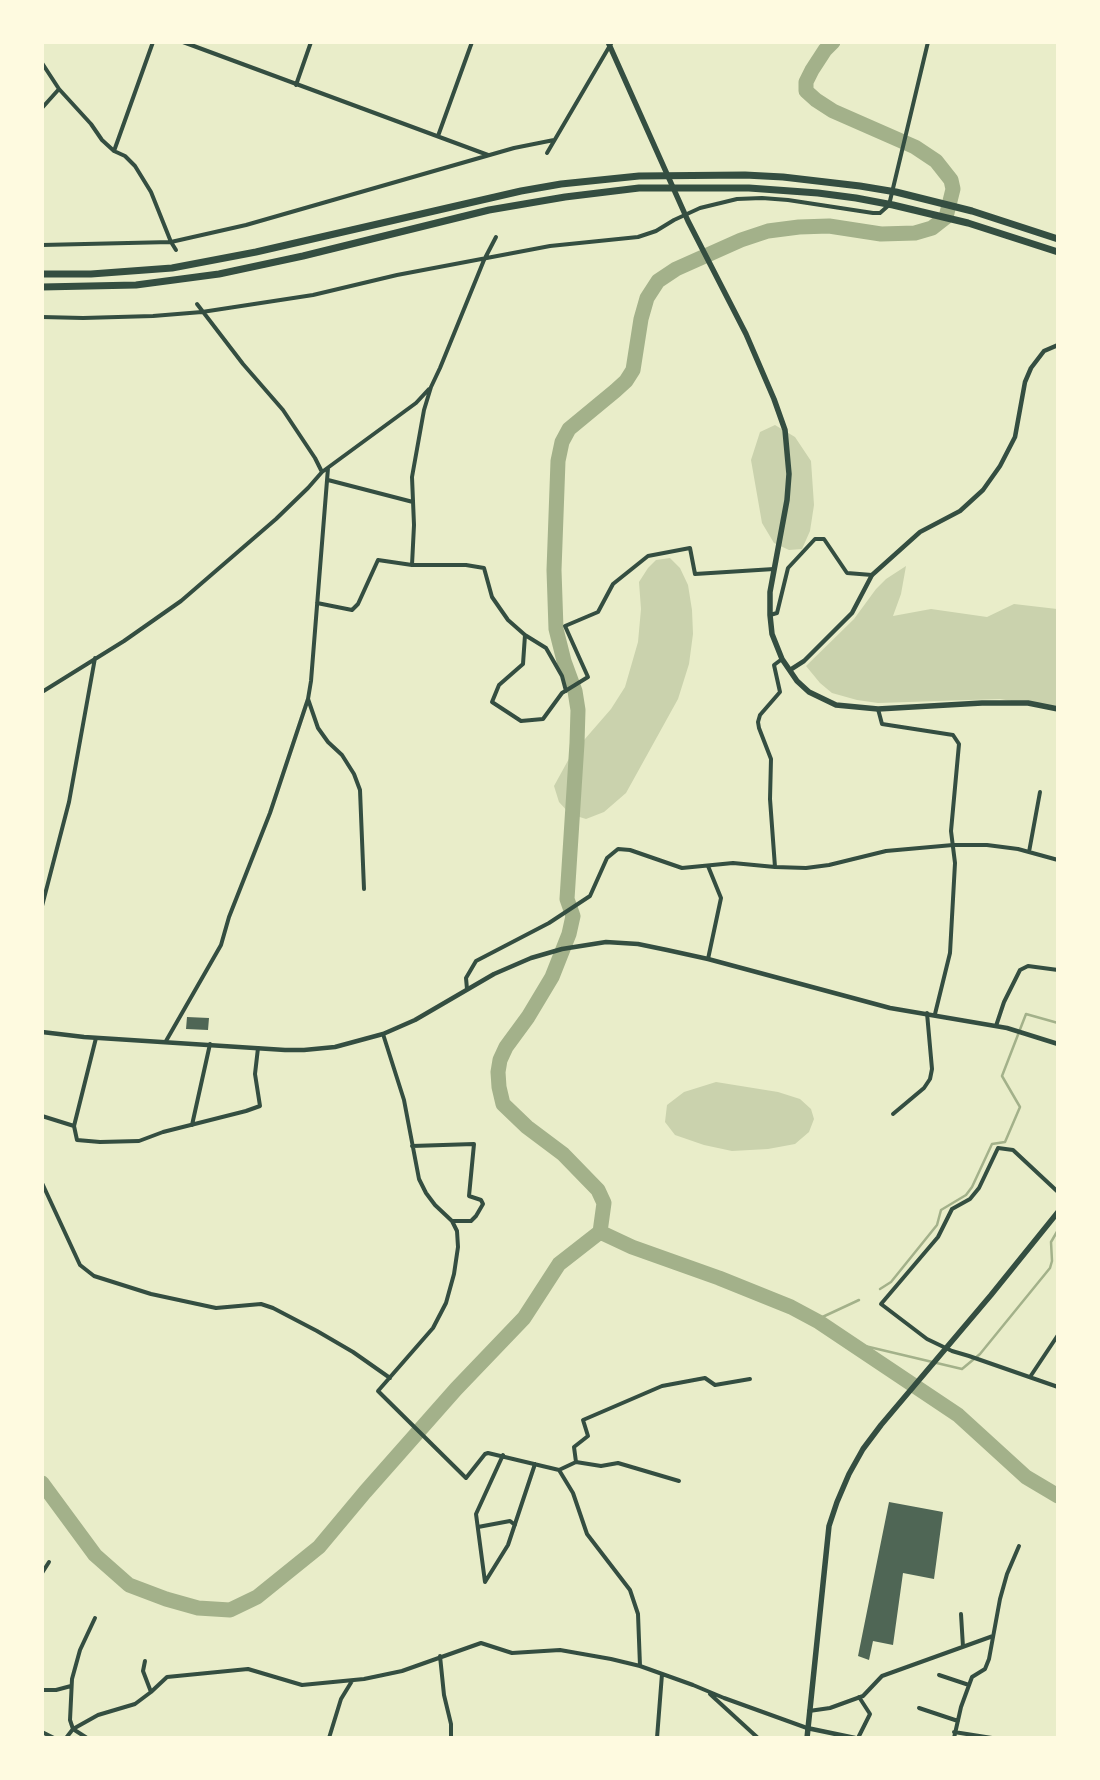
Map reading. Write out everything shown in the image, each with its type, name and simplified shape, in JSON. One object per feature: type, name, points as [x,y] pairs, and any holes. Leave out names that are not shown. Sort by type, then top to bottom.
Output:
[{"type":"highway","points":[[42,274],[91,274],[172,268],[256,252],[521,191],[561,184],[639,176],[745,175],[831,182],[896,192],[932,201],[1014,224],[1058,239]]},
{"type":"highway","points":[[42,287],[136,285],[219,274],[303,256],[489,210],[565,197],[639,188],[749,188],[818,193],[893,205],[960,221],[1058,252]]},
{"type":"main road","points":[[610,44],[686,218],[746,334],[785,430],[790,474],[770,592],[772,634],[782,659],[803,686],[822,699],[836,705],[878,709],[982,703],[1028,703],[1058,709]]},
{"type":"main road","points":[[806,1738],[829,1526],[848,1474],[881,1425],[991,1295],[1058,1212]]},
{"type":"street","points":[[114,151],[136,84],[153,42]]},
{"type":"street","points":[[183,42],[488,155]]},
{"type":"street","points":[[296,85],[311,42]]},
{"type":"street","points":[[438,136],[472,42]]},
{"type":"street","points":[[42,317],[153,316],[202,312],[313,295],[397,275],[550,246],[638,237],[656,231],[674,220],[686,218],[700,208],[737,199],[788,200],[873,213],[884,211],[889,205],[928,42]]},
{"type":"street","points":[[547,153],[610,44]]},
{"type":"street","points":[[42,63],[59,89],[91,124],[102,140],[114,151],[125,156],[139,172],[151,192],[176,250]]},
{"type":"street","points":[[42,108],[59,89]]},
{"type":"street","points":[[42,245],[171,242],[246,225],[488,155],[554,140]]},
{"type":"street","points":[[42,692],[124,641],[181,601],[276,518],[322,472],[416,403],[430,387],[440,368],[484,260],[496,237]]},
{"type":"street","points":[[197,304],[242,364],[283,410],[315,458],[322,472]]},
{"type":"street","points":[[790,670],[804,660],[852,612],[872,575],[920,532],[960,511],[983,490],[1000,466],[1015,437],[1026,382],[1031,368],[1044,351],[1058,345]]},
{"type":"street","points":[[412,564],[414,525],[412,477],[418,439],[430,387]]},
{"type":"street","points":[[166,1041],[221,945],[229,917],[270,813],[308,698],[311,681],[328,468]]},
{"type":"street","points":[[328,480],[413,502]]},
{"type":"street","points":[[770,616],[778,613],[788,568],[815,539],[824,539],[847,572],[872,575]]},
{"type":"street","points":[[525,635],[522,664],[499,685],[492,702],[521,721],[543,718],[566,690],[588,677],[565,626],[598,612],[613,584],[648,556],[690,548],[695,574],[774,570]]},
{"type":"street","points":[[317,603],[352,610],[358,604],[378,560],[412,564],[466,565],[484,568],[492,597],[508,620],[525,635],[546,648],[562,676],[566,690]]},
{"type":"street","points":[[42,906],[69,802],[95,658]]},
{"type":"street","points":[[775,867],[770,799],[771,759],[758,722],[760,715],[780,692],[774,665],[782,659]]},
{"type":"street","points":[[308,698],[318,728],[328,742],[342,755],[354,774],[360,790],[364,889]]},
{"type":"street","points":[[878,709],[882,724],[953,735],[959,744],[951,831],[955,863],[950,953],[935,1014]]},
{"type":"street","points":[[1029,852],[1040,792]]},
{"type":"street","points":[[467,989],[466,978],[476,961],[550,923],[590,896],[607,858],[618,849],[630,850],[682,868],[733,863],[806,868],[829,865],[886,852],[952,845],[987,845],[1018,849],[1058,860]]},
{"type":"street","points":[[708,866],[721,898],[708,959]]},
{"type":"street","points":[[42,1032],[96,1038],[258,1048],[304,1050],[327,1048],[383,1034],[415,1020],[494,974],[531,958],[562,949],[606,942],[638,944],[708,959],[890,1008],[935,1014],[996,1026],[1058,1044]]},
{"type":"street","points":[[996,1026],[1004,1002],[1020,970],[1028,966],[1058,970]]},
{"type":"street","points":[[893,1114],[924,1088],[930,1079],[932,1069],[927,1013]]},
{"type":"street","points":[[383,1034],[404,1100],[419,1179],[435,1205],[452,1221],[456,1231],[458,1247],[454,1274],[446,1303],[433,1328],[378,1391],[466,1478],[484,1454],[488,1452],[559,1470],[576,1462],[601,1466],[618,1463],[679,1481]]},
{"type":"street","points":[[96,1038],[74,1126],[77,1140],[100,1142],[139,1141],[163,1132],[260,1106],[256,1074],[258,1048]]},
{"type":"street","points":[[192,1125],[210,1044]]},
{"type":"street","points":[[42,1116],[74,1126]]},
{"type":"street","points":[[412,1146],[474,1144],[469,1196],[481,1200],[484,1204],[471,1221],[452,1221]]},
{"type":"street","points":[[1058,1192],[1013,1150],[998,1148],[979,1188],[970,1199],[952,1209],[938,1237],[881,1304],[927,1339],[952,1351],[1058,1387]]},
{"type":"street","points":[[42,1183],[80,1265],[94,1276],[151,1294],[216,1308],[261,1304],[267,1306],[317,1331],[353,1352],[390,1378]]},
{"type":"street","points":[[1030,1377],[1058,1335]]},
{"type":"street","points":[[576,1462],[574,1447],[588,1436],[583,1420],[662,1386],[705,1378],[715,1385],[750,1379]]},
{"type":"street","points":[[503,1455],[476,1514],[485,1582],[508,1545],[535,1464]]},
{"type":"street","points":[[559,1470],[573,1493],[587,1534],[630,1590],[638,1614],[640,1666]]},
{"type":"street","points":[[478,1527],[510,1521],[516,1525]]},
{"type":"street","points":[[954,1738],[954,1732],[972,1677],[985,1669],[989,1659],[1000,1599],[1007,1574],[1019,1546]]},
{"type":"street","points":[[42,1573],[49,1562]]},
{"type":"street","points":[[961,1614],[963,1647]]},
{"type":"street","points":[[87,1738],[73,1729],[70,1720],[72,1686],[73,1673],[80,1650],[95,1618]]},
{"type":"street","points":[[809,1711],[830,1708],[863,1696],[882,1676],[993,1636]]},
{"type":"street","points":[[66,1738],[73,1729],[98,1715],[135,1704],[167,1678],[248,1669],[302,1685],[352,1681],[402,1671],[481,1643],[512,1653],[560,1650],[640,1666],[808,1728],[857,1738],[870,1714],[860,1697]]},
{"type":"street","points":[[440,1656],[444,1696],[452,1724],[450,1738]]},
{"type":"street","points":[[145,1661],[143,1671],[151,1692]]},
{"type":"street","points":[[657,1738],[662,1674]]},
{"type":"street","points":[[939,1675],[969,1685]]},
{"type":"street","points":[[329,1738],[341,1699],[352,1681]]},
{"type":"street","points":[[42,1690],[56,1690],[72,1686]]},
{"type":"street","points":[[708,1692],[758,1738]]},
{"type":"street","points":[[919,1708],[958,1721]]},
{"type":"street","points":[[42,1732],[54,1738]]},
{"type":"street","points":[[954,1732],[992,1738]]},
{"type":"green space","points":[[775,425],[795,437],[811,461],[814,505],[810,531],[802,549],[789,550],[774,543],[762,523],[751,460],[760,432]]},
{"type":"green space","points":[[670,558],[680,568],[688,585],[692,610],[693,634],[689,664],[678,699],[626,793],[604,812],[586,819],[570,814],[559,802],[554,786],[571,755],[611,709],[625,687],[638,642],[641,609],[639,582],[656,560]]},
{"type":"green space","points":[[906,566],[901,594],[893,616],[931,609],[987,617],[1014,604],[1057,609],[1057,709],[1000,699],[878,703],[857,700],[832,693],[820,683],[806,666],[854,619],[876,589],[886,579]]},
{"type":"green space","points":[[716,1082],[778,1092],[800,1099],[811,1109],[814,1119],[809,1132],[795,1144],[768,1149],[732,1151],[704,1145],[675,1135],[665,1122],[667,1105],[684,1092]]},
{"type":"building","points":[[187,1017],[209,1018],[208,1030],[186,1029]]},
{"type":"building","points":[[889,1502],[943,1512],[934,1579],[903,1573],[893,1645],[873,1641],[869,1660],[858,1656]]},
{"type":"waterway","points":[[600,1232],[604,1203],[598,1190],[563,1154],[527,1127],[503,1104],[498,1072],[500,1060],[506,1047],[528,1017],[552,977],[569,934],[573,916],[567,899],[578,710],[575,691],[564,661],[556,629],[554,570],[558,461],[562,442],[569,429],[626,381],[633,370],[641,319],[647,298],[658,281],[676,269],[741,240],[768,231],[829,226],[881,234],[915,233],[932,228],[946,217],[953,189],[951,180],[936,161],[915,147],[833,111],[806,91],[806,82],[812,70],[825,50],[833,42]]},
{"type":"waterway","points":[[880,1289],[891,1282],[937,1225],[941,1210],[966,1195],[972,1187],[992,1144],[1005,1142],[1020,1107],[1002,1076],[1026,1014],[1058,1023]]},
{"type":"waterway","points":[[848,1342],[962,1369],[980,1354],[1050,1268],[1052,1261],[1051,1242],[1058,1230]]},
{"type":"waterway","points":[[600,1232],[632,1247],[719,1278],[791,1307],[819,1322],[958,1415],[1026,1477],[1058,1496]]},
{"type":"waterway","points":[[42,1483],[95,1555],[129,1585],[166,1599],[198,1608],[230,1610],[257,1597],[319,1547],[456,1389],[524,1318],[559,1264],[600,1232]]},
{"type":"waterway","points":[[816,1320],[859,1300]]}]
